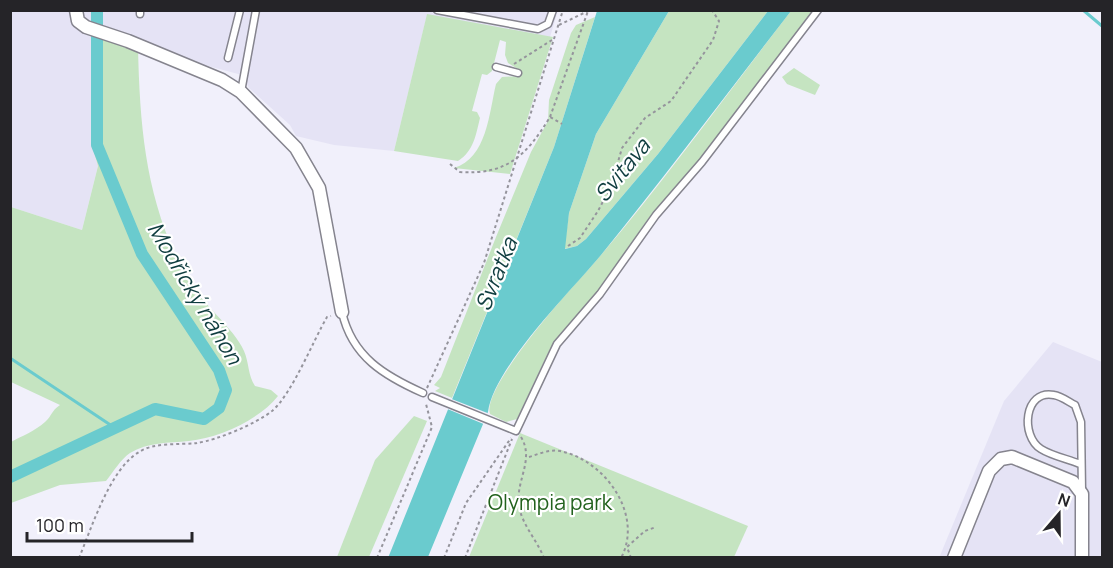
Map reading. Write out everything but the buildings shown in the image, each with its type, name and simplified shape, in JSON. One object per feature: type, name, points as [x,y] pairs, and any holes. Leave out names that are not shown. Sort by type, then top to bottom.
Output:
[{"type":"street","points":[[76,10],[78,21],[86,27],[222,80],[241,92],[296,148],[319,188],[342,312]]},
{"type":"street","points":[[954,558],[989,471],[1001,459],[1012,457],[1072,482],[1082,494],[1082,558]]},
{"type":"lane","points":[[228,58],[240,10]]},
{"type":"lane","points":[[241,92],[256,10]]},
{"type":"lane","points":[[437,10],[538,29],[548,24],[553,10]]},
{"type":"lane","points":[[432,397],[516,431],[557,344],[600,294],[656,215],[702,162],[818,10]]},
{"type":"lane","points":[[496,67],[518,73]]},
{"type":"lane","points":[[342,312],[349,333],[368,361],[382,374],[423,393]]},
{"type":"lane","points":[[1080,464],[1039,448],[1031,435],[1027,420],[1031,406],[1040,397],[1054,395],[1075,405],[1081,422],[1082,494]]},
{"type":"path","points":[[377,558],[432,427],[423,393],[433,378],[478,278],[563,10]]},
{"type":"path","points":[[568,246],[580,237],[598,211],[611,186],[622,148],[645,118],[671,101],[712,40],[719,21],[712,10]]},
{"type":"path","points":[[558,25],[588,11]]},
{"type":"path","points":[[450,164],[460,172],[495,171],[507,166],[533,142],[550,117],[588,11]]},
{"type":"path","points":[[508,70],[537,47],[554,39]]},
{"type":"path","points":[[550,117],[562,123]]},
{"type":"path","points":[[79,558],[114,480],[131,458],[148,448],[213,439],[263,417],[274,409],[287,391],[327,317],[342,312]]},
{"type":"path","points":[[516,431],[529,457],[520,486],[519,506],[544,558]]},
{"type":"path","points":[[444,558],[466,503],[516,431]]},
{"type":"path","points":[[465,558],[516,431]]},
{"type":"path","points":[[529,457],[548,451],[561,451],[599,472],[623,504],[628,526],[627,547],[631,558]]},
{"type":"path","points":[[621,558],[627,547],[645,531],[656,527]]},
{"type":"shaded area","points":[[11,11],[558,11],[550,37],[427,15],[394,151],[334,145],[296,136],[290,125],[249,88],[242,75],[92,35],[91,142],[98,166],[82,230],[11,207]]},
{"type":"shaded area","points":[[1053,342],[1102,362],[1102,557],[939,558],[1004,401]]},
{"type":"green space","points":[[669,11],[768,11],[658,154],[586,239],[577,246],[564,249],[569,213],[596,134]]},
{"type":"green space","points":[[791,11],[813,11],[703,155],[648,219],[604,284],[550,349],[517,419],[506,422],[490,414],[491,401],[499,384],[528,340],[640,207]]},
{"type":"green space","points":[[427,14],[553,37],[510,174],[454,168],[465,163],[480,145],[496,84],[502,77],[520,76],[521,71],[508,63],[505,55],[506,42],[500,40],[492,71],[487,75],[482,74],[472,111],[477,112],[480,118],[474,142],[468,152],[458,161],[394,151]]},
{"type":"green space","points":[[595,17],[554,147],[452,398],[435,391],[440,388],[434,385],[441,377],[531,152],[548,121],[549,100],[571,33],[576,25]]},
{"type":"green space","points":[[92,35],[138,48],[143,137],[161,220],[191,285],[239,342],[246,355],[255,386],[271,390],[278,396],[260,413],[225,432],[201,439],[137,449],[123,459],[106,481],[60,485],[11,503],[11,442],[41,425],[60,405],[11,382],[11,207],[82,230],[98,166],[91,142]]},
{"type":"green space","points":[[794,68],[820,85],[815,95],[787,84],[782,77]]},
{"type":"green space","points":[[414,416],[427,421],[369,557],[337,557],[375,460]]},
{"type":"green space","name":"Olympia park","points":[[520,433],[748,526],[734,557],[469,557]]},
{"type":"water","points":[[597,11],[669,11],[596,134],[569,213],[565,249],[577,246],[586,239],[658,154],[768,11],[791,11],[601,255],[518,352],[493,394],[488,412],[428,557],[388,558],[554,147]]},
{"type":"pier","points":[[449,398],[490,414],[486,425],[445,408]]},
{"type":"waterway","name":"Modřický náhon","points":[[10,477],[155,409],[204,419],[219,408],[226,390],[219,370],[142,254],[97,145],[97,10]]},
{"type":"waterway","points":[[1083,10],[1102,26]]},
{"type":"waterway","points":[[10,358],[115,428]]},
{"type":"water label","name":"Svitava","points":[[622,170]]},
{"type":"water label","name":"Svratka","points":[[496,274]]}]
